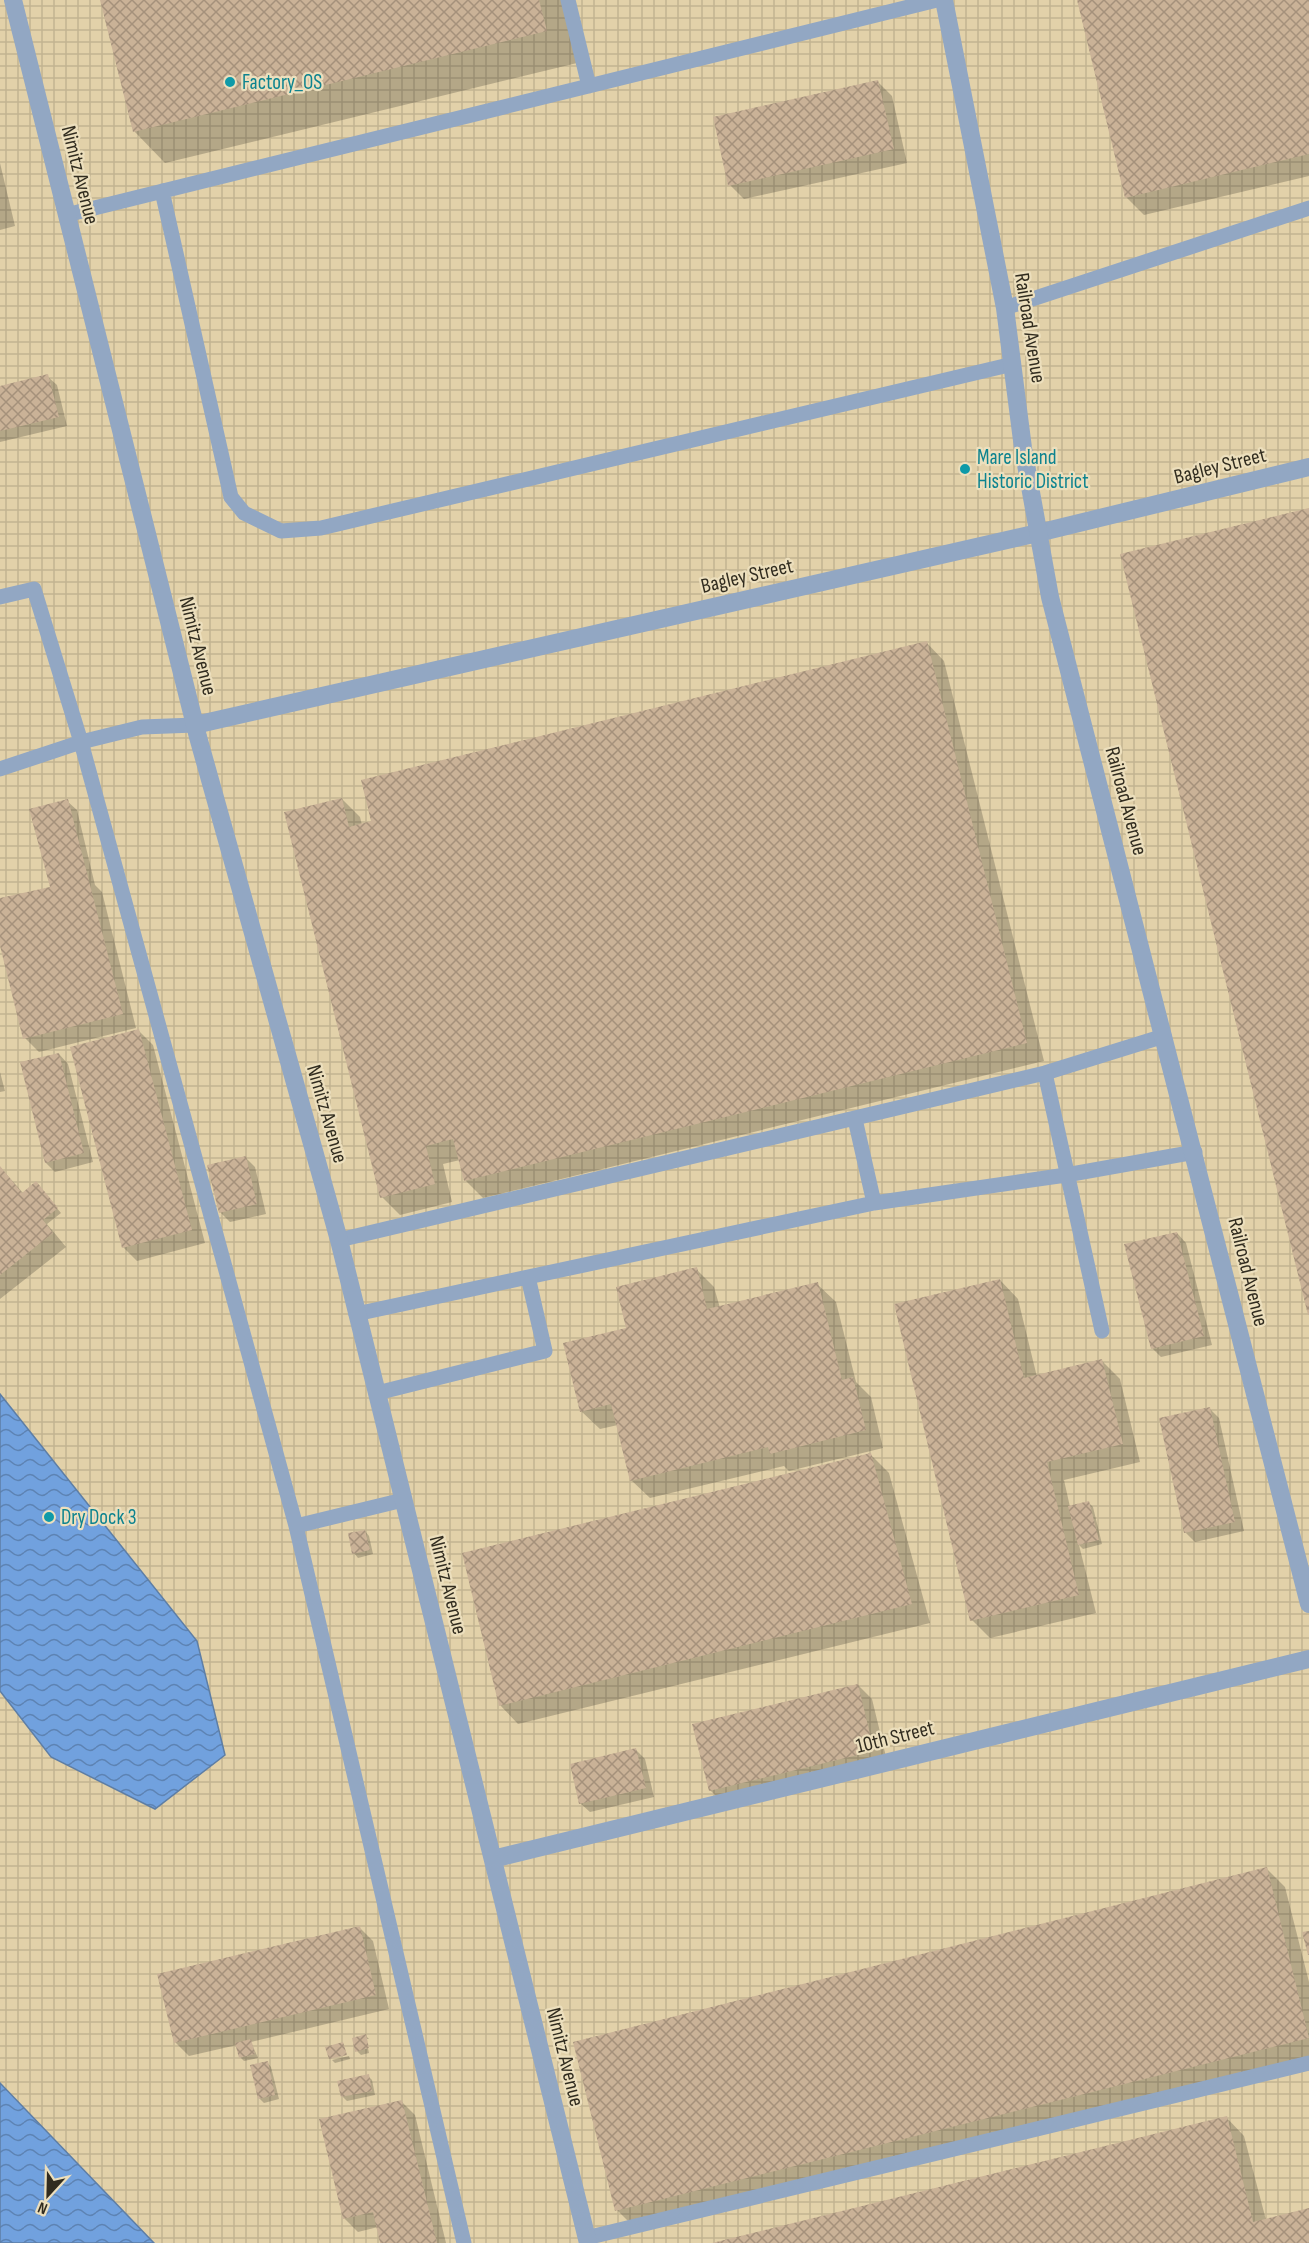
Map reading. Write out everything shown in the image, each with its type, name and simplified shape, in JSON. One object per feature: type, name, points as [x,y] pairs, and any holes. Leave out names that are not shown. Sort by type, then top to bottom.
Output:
[{"type":"street","name":"Nimitz Avenue","points":[[13,0],[195,725],[339,1240],[587,2241]]},
{"type":"street","name":"Railroad Avenue","points":[[944,0],[1005,308],[1023,448],[1050,597],[1195,1152],[1309,1604]]},
{"type":"street","name":"Bagley Street","points":[[195,725],[1038,533],[1309,467]]},
{"type":"street","name":"10th Street","points":[[493,1859],[1309,1659]]},
{"type":"lane","points":[[568,0],[589,86]]},
{"type":"lane","points":[[66,215],[937,0]]},
{"type":"lane","points":[[162,191],[231,497],[244,513],[281,531],[321,528],[1013,364]]},
{"type":"lane","points":[[1005,308],[1309,207]]},
{"type":"lane","points":[[0,597],[34,589],[81,742],[296,1526],[464,2243]]},
{"type":"lane","points":[[0,770],[81,742],[142,727],[195,725]]},
{"type":"lane","points":[[339,1240],[1046,1073],[1164,1036]]},
{"type":"lane","points":[[1046,1073],[1066,1175],[1102,1331]]},
{"type":"lane","points":[[855,1119],[874,1203]]},
{"type":"lane","points":[[356,1314],[874,1203],[1066,1175],[1195,1152]]},
{"type":"lane","points":[[377,1393],[545,1351],[528,1278]]},
{"type":"lane","points":[[296,1526],[403,1500]]},
{"type":"lane","points":[[587,2241],[1309,2063]]},
{"type":"shaded area","points":[[0,0],[1309,0],[1309,2243],[0,2243]]},
{"type":"water","name":"Dry Dock 3","points":[[0,1394],[197,1641],[225,1755],[155,1809],[51,1757],[0,1691]]},
{"type":"water","points":[[0,2083],[154,2243],[0,2243]]},
{"type":"building","name":"Factory_OS","points":[[100,0],[539,0],[547,31],[133,132]]},
{"type":"building","points":[[1077,0],[1309,0],[1309,154],[1125,198]]},
{"type":"building","points":[[878,80],[894,149],[728,186],[713,117]]},
{"type":"building","points":[[48,374],[59,417],[0,431],[0,386]]},
{"type":"building","points":[[1309,508],[1309,1315],[1308,1315],[1120,554]]},
{"type":"building","points":[[927,641],[1027,1043],[464,1181],[453,1139],[426,1146],[435,1184],[380,1198],[284,812],[342,798],[349,827],[371,821],[361,780]]},
{"type":"building","points":[[68,799],[123,1014],[23,1039],[0,946],[0,898],[50,887],[29,809]]},
{"type":"building","points":[[139,1029],[192,1230],[122,1248],[70,1047]]},
{"type":"building","points":[[59,1053],[84,1153],[45,1163],[20,1062]]},
{"type":"building","points":[[246,1156],[257,1204],[219,1213],[207,1165]]},
{"type":"building","points":[[0,1166],[22,1193],[36,1181],[58,1208],[43,1220],[53,1233],[0,1275]]},
{"type":"building","points":[[1177,1232],[1204,1336],[1151,1349],[1124,1244]]},
{"type":"building","points":[[697,1267],[707,1309],[818,1282],[842,1380],[853,1377],[866,1430],[770,1454],[768,1447],[630,1481],[611,1404],[580,1412],[563,1343],[626,1328],[616,1287]]},
{"type":"building","points":[[1000,1279],[1024,1378],[1102,1359],[1123,1444],[1047,1462],[1079,1595],[970,1621],[894,1304]]},
{"type":"building","points":[[1210,1407],[1235,1522],[1184,1533],[1159,1418]]},
{"type":"building","points":[[871,1453],[912,1604],[499,1706],[462,1553]]},
{"type":"building","points":[[1089,1501],[1099,1540],[1078,1545],[1068,1506]]},
{"type":"building","points":[[365,1530],[370,1550],[352,1554],[348,1533]]},
{"type":"building","points":[[858,1684],[874,1751],[709,1791],[692,1724]]},
{"type":"building","points":[[636,1748],[646,1788],[579,1804],[570,1764]]},
{"type":"building","points":[[1267,1867],[1309,2038],[615,2211],[573,2042]]},
{"type":"building","points":[[360,1926],[376,1995],[174,2043],[157,1974]]},
{"type":"building","points":[[1309,1931],[1309,1955],[1308,1955],[1302,1932]]},
{"type":"building","points":[[366,2034],[369,2048],[355,2052],[352,2038]]},
{"type":"building","points":[[251,2039],[255,2054],[239,2058],[235,2043]]},
{"type":"building","points":[[343,2042],[347,2055],[329,2059],[325,2047]]},
{"type":"building","points":[[268,2061],[275,2095],[258,2099],[250,2065]]},
{"type":"building","points":[[369,2074],[372,2091],[341,2097],[337,2081]]},
{"type":"building","points":[[402,2100],[437,2243],[380,2243],[373,2212],[343,2219],[319,2119]]},
{"type":"building","points":[[1227,2116],[1253,2222],[1309,2208],[1309,2243],[712,2243]]},
{"type":"place","name":"Factory_OS","points":[[230,82]]},
{"type":"place","name":"Mare Island Historic District","points":[[965,469]]},
{"type":"place","name":"Dry Dock 3","points":[[49,1517]]}]
